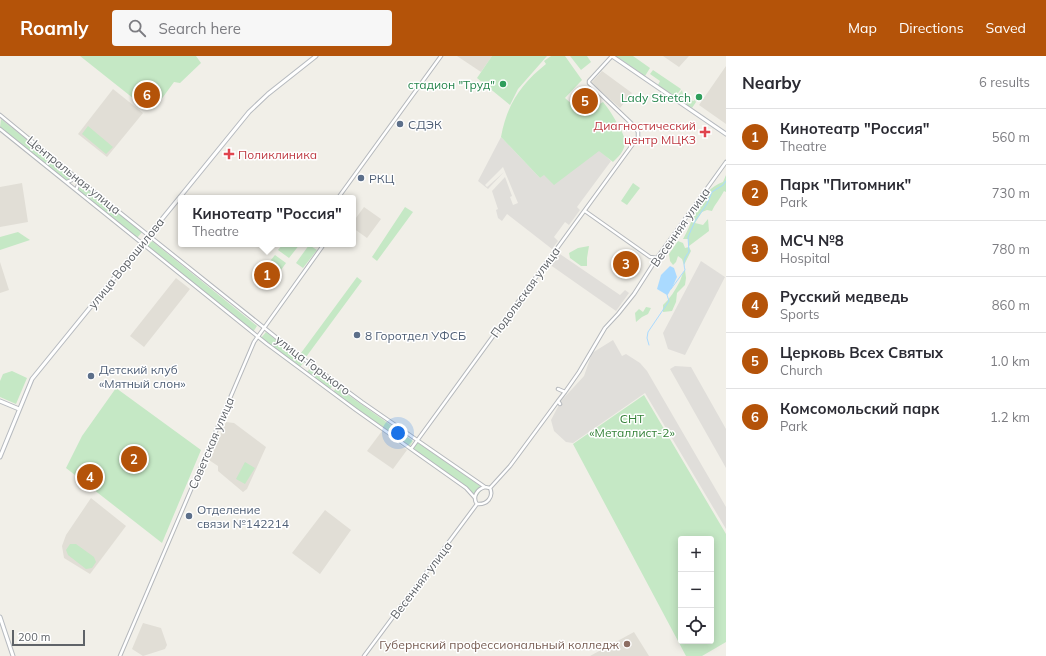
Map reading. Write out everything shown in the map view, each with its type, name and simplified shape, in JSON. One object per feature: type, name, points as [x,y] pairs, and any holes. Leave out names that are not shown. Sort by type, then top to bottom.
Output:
[{"type":"main road","name":"улица Ворошилова","points":[[182,195],[256,104],[316,56]]},
{"type":"main road","points":[[612,56],[726,134]]},
{"type":"main road","name":"улица Ворошилова","points":[[0,457],[32,379],[178,199]]},
{"type":"main road","points":[[0,401],[19,409]]},
{"type":"main road","points":[[0,617],[13,656]]},
{"type":"street","points":[[340,195],[440,56]]},
{"type":"street","name":"Подольская улица","points":[[411,449],[639,135],[632,124],[589,83],[589,81],[612,56]]},
{"type":"street","name":"Центральная улица","points":[[1,117],[148,236]]},
{"type":"street","name":"Центральная улица","points":[[0,129],[142,243]]},
{"type":"street","name":"Весенняя улица","points":[[490,488],[510,466],[559,402],[605,328],[634,294],[657,258],[726,162]]},
{"type":"street","points":[[66,182],[72,180],[73,175]]},
{"type":"street","points":[[76,190],[78,185],[82,183]]},
{"type":"street","points":[[584,211],[650,257],[657,258]]},
{"type":"street","name":"улица Горького","points":[[148,236],[337,384],[485,487]]},
{"type":"street","name":"улица Горького","points":[[142,243],[257,337],[328,390],[466,488],[475,498]]},
{"type":"street","name":"Советская улица","points":[[120,656],[257,337],[322,247]]},
{"type":"street","points":[[558,388],[565,392]]},
{"type":"street","points":[[485,487],[490,488],[491,495],[488,501],[484,504],[478,504],[475,498],[478,491],[485,487]]},
{"type":"street","name":"Весенняя улица","points":[[364,656],[478,504]]},
{"type":"shaded area","points":[[457,56],[492,56],[481,72]]},
{"type":"shaded area","points":[[663,56],[689,56],[679,67]]},
{"type":"shaded area","points":[[726,66],[726,124],[699,105]]},
{"type":"shaded area","points":[[602,71],[632,93],[620,108],[591,83]]},
{"type":"shaded area","points":[[113,89],[143,113],[107,157],[78,134]]},
{"type":"shaded area","points":[[501,137],[540,178],[544,174],[599,150],[611,161],[577,207],[580,210],[569,225],[565,222],[554,237],[558,241],[552,249],[507,214],[502,221],[498,218],[496,210],[498,209],[492,191],[505,177],[512,196],[510,197],[513,205],[518,203],[503,167],[485,185],[487,187],[504,172],[488,189],[478,181]]},
{"type":"shaded area","points":[[22,183],[28,222],[0,227],[0,187]]},
{"type":"shaded area","points":[[364,207],[381,219],[367,238],[356,230],[356,218]]},
{"type":"shaded area","points":[[557,252],[620,295],[625,290],[629,293],[616,311],[549,264]]},
{"type":"shaded area","points":[[701,261],[725,277],[685,355],[668,349],[663,333]]},
{"type":"shaded area","points":[[0,262],[9,290],[0,293]]},
{"type":"shaded area","points":[[176,278],[190,289],[144,347],[130,336]]},
{"type":"shaded area","points":[[613,340],[622,356],[626,354],[640,363],[647,371],[726,507],[726,529],[645,393],[573,443],[566,442],[554,431],[551,420],[561,401],[584,376],[592,353]]},
{"type":"shaded area","points":[[675,366],[691,367],[726,429],[726,468],[670,369]]},
{"type":"shaded area","points":[[226,422],[234,423],[266,447],[247,489],[243,492],[218,471],[218,466],[209,460]]},
{"type":"shaded area","points":[[382,431],[407,450],[393,469],[367,451]]},
{"type":"shaded area","points":[[91,498],[126,526],[90,574],[64,558],[62,546],[66,535]]},
{"type":"shaded area","points":[[325,510],[351,530],[320,574],[292,553]]},
{"type":"shaded area","points":[[143,623],[161,628],[167,645],[165,649],[143,656],[132,649]]},
{"type":"shaded area","name":"Губернский профессиональный колледж","points":[[634,632],[649,656],[590,656]]},
{"type":"green space","points":[[80,56],[196,56],[201,63],[180,83],[174,82],[155,108],[148,110]]},
{"type":"green space","name":"стадион \"Труд\"","points":[[492,56],[547,56],[518,89],[510,105],[477,78]]},
{"type":"green space","points":[[551,56],[565,56],[582,80],[565,98],[583,114],[603,102],[611,112],[625,139],[622,153],[613,162],[599,151],[554,185],[544,175],[540,178],[501,137],[507,114],[516,96],[529,79],[546,64],[544,61]]},
{"type":"green space","points":[[570,56],[587,56],[591,62],[581,70]]},
{"type":"green space","points":[[616,56],[633,56],[650,68],[645,76]]},
{"type":"green space","points":[[653,70],[681,89],[675,97],[658,85],[660,81],[650,74]]},
{"type":"green space","points":[[682,90],[683,94],[693,101],[695,100],[696,102],[692,108],[676,98]]},
{"type":"green space","points":[[1,119],[71,175],[71,180],[66,180],[0,127]]},
{"type":"green space","points":[[88,126],[113,147],[106,154],[82,134]]},
{"type":"green space","points":[[726,175],[726,192],[724,191],[712,211],[707,210],[702,212],[695,223],[703,225],[708,219],[709,231],[689,246],[688,239],[683,239],[698,206],[708,191],[723,182]]},
{"type":"green space","points":[[633,183],[640,188],[627,205],[621,201]]},
{"type":"green space","points":[[83,185],[142,232],[137,238],[78,191],[79,186]]},
{"type":"green space","points":[[405,207],[413,212],[377,261],[372,257]]},
{"type":"green space","points":[[18,232],[30,240],[0,250],[0,237]]},
{"type":"green space","points":[[152,241],[257,326],[253,332],[147,246]]},
{"type":"green space","points":[[678,241],[683,243],[685,248],[689,247],[691,251],[684,265],[682,259],[678,256],[673,265],[670,261],[669,254]]},
{"type":"green space","points":[[589,246],[587,266],[581,266],[570,258],[569,253],[578,248]]},
{"type":"green space","points":[[280,247],[298,247],[289,258],[278,250]]},
{"type":"green space","points":[[308,247],[312,247],[317,250],[303,268],[296,263]]},
{"type":"green space","points":[[275,255],[286,263],[281,270],[270,261]]},
{"type":"green space","points":[[685,270],[685,285],[677,293],[676,302],[672,311],[663,312],[663,305],[674,291]]},
{"type":"green space","points":[[357,277],[362,281],[306,357],[301,353]]},
{"type":"green space","points":[[646,307],[651,308],[648,314],[636,322],[635,313],[639,309],[643,312]]},
{"type":"green space","points":[[266,332],[304,362],[300,367],[261,338]]},
{"type":"green space","points":[[311,367],[334,384],[330,389],[307,372]]},
{"type":"green space","points":[[12,371],[27,378],[16,404],[0,397],[0,381],[3,374]]},
{"type":"green space","points":[[337,387],[413,441],[410,446],[333,392]]},
{"type":"green space","points":[[116,388],[201,450],[162,543],[66,468],[82,436]]},
{"type":"green space","name":"СНТ «Металлист-2»","points":[[644,395],[726,534],[726,642],[702,656],[686,656],[680,644],[714,644],[714,536],[678,536],[678,641],[573,444]]},
{"type":"green space","points":[[417,442],[483,488],[476,498],[470,490],[413,448]]},
{"type":"green space","points":[[245,462],[255,468],[245,484],[236,479]]},
{"type":"green space","points":[[70,544],[76,544],[94,557],[96,562],[92,568],[86,569],[68,555],[66,550]]},
{"type":"water","points":[[670,266],[674,268],[677,277],[667,295],[657,289],[661,275]]},
{"type":"waterway","points":[[671,289],[685,270],[684,260],[689,252],[688,237],[695,221],[707,204],[712,192],[723,185],[726,181]]},
{"type":"waterway","points":[[649,345],[647,338],[648,332],[669,301],[667,295],[669,292]]},
{"type":"place","name":"стадион \"Труд\"","points":[[503,84]]},
{"type":"place","name":"Комсомольский парк","points":[[147,95]]},
{"type":"place","name":"Lady Stretch","points":[[699,97]]},
{"type":"place","name":"Церковь Всех Святых","points":[[585,101]]},
{"type":"place","name":"СДЭК","points":[[400,124]]},
{"type":"place","name":"Диагностический центр МЦК3","points":[[705,132]]},
{"type":"place","name":"Поликлиника","points":[[229,154]]},
{"type":"place","name":"РКЦ","points":[[361,178]]},
{"type":"place","name":"МСЧ №8","points":[[626,264]]},
{"type":"place","name":"Кинотеатр \"Россия\"","points":[[267,275]]},
{"type":"place","name":"8 Горотдел УФСБ","points":[[357,335]]},
{"type":"place","name":"Детский клуб «Мятный слон»","points":[[91,376]]},
{"type":"place","name":"Парк \"Питомник\"","points":[[134,459]]},
{"type":"place","name":"Русский медведь","points":[[90,477]]},
{"type":"place","name":"Отделение связи №142214","points":[[189,516]]},
{"type":"place","name":"Губернский профессиональный колледж","points":[[627,644]]}]
